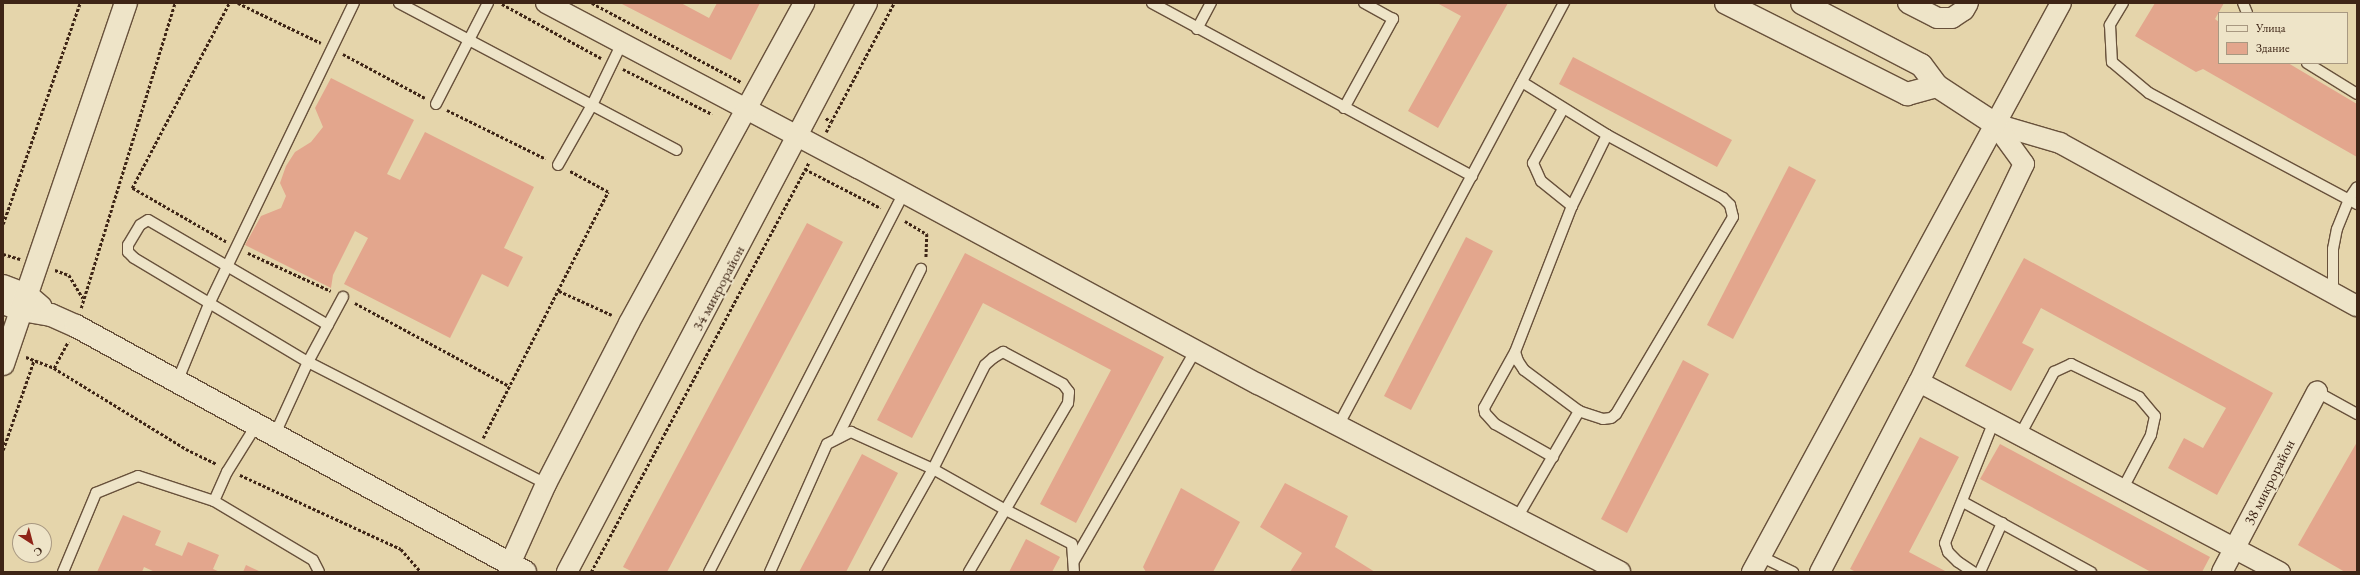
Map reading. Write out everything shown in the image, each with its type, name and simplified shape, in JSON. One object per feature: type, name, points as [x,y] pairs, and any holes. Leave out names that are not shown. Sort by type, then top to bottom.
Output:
[{"type":"street","points":[[31,262],[111,3]]},
{"type":"street","points":[[5,357],[12,302],[31,262],[126,3]]},
{"type":"street","points":[[546,3],[904,193],[1195,351],[1620,572]]},
{"type":"street","points":[[12,302],[51,315],[76,326],[518,568],[546,484],[629,323],[748,110],[804,3]]},
{"type":"street","name":"34 микрорайон","points":[[567,572],[813,110],[867,3]]},
{"type":"street","points":[[1726,3],[1907,94],[1937,86]]},
{"type":"street","points":[[1802,3],[1921,65],[1937,86],[1995,124],[2060,143],[2357,306]]},
{"type":"street","points":[[1908,3],[1937,18],[1952,18],[1964,10],[1968,3]]},
{"type":"street","points":[[1756,564],[2061,3]]},
{"type":"street","points":[[1820,572],[1919,382],[2024,164],[1995,124]]},
{"type":"street","points":[[1919,382],[2123,488],[2280,572]]},
{"type":"street","name":"38 микрорайон","points":[[2222,572],[2317,392]]},
{"type":"lane","points":[[177,382],[209,304],[354,3]]},
{"type":"lane","points":[[399,3],[677,150]]},
{"type":"lane","points":[[436,104],[488,3]]},
{"type":"lane","points":[[1152,3],[1197,29],[1472,176]]},
{"type":"lane","points":[[1197,29],[1211,3]]},
{"type":"lane","points":[[1344,108],[1393,19],[1364,3]]},
{"type":"lane","points":[[1338,426],[1564,3]]},
{"type":"lane","points":[[2123,3],[2110,25],[2112,62],[2149,93],[2353,201]]},
{"type":"lane","points":[[558,165],[592,105],[622,43]]},
{"type":"lane","points":[[2309,64],[2357,94]]},
{"type":"lane","points":[[1515,352],[1518,361],[1524,370],[1579,411],[1603,419],[1611,418],[1616,414],[1733,216],[1730,206],[1723,198],[1607,135],[1522,82]]},
{"type":"lane","points":[[1563,108],[1533,163],[1541,181],[1572,206]]},
{"type":"lane","points":[[1553,457],[1495,424],[1485,413],[1484,408],[1515,352],[1572,206],[1607,135]]},
{"type":"lane","points":[[2333,294],[2333,249],[2337,229],[2353,201],[2357,187]]},
{"type":"lane","points":[[709,572],[904,193]]},
{"type":"lane","points":[[328,325],[148,220],[140,225],[128,245],[128,252],[134,258],[308,362],[546,484]]},
{"type":"lane","points":[[837,438],[921,269]]},
{"type":"lane","points":[[214,501],[227,472],[266,429],[308,362],[343,297]]},
{"type":"lane","points":[[1074,561],[1195,351]]},
{"type":"lane","points":[[875,572],[933,469],[985,365],[992,358],[1004,352],[1063,384],[1069,392],[1068,403],[1004,509],[969,572]]},
{"type":"lane","points":[[2020,435],[2054,372],[2071,364],[2139,397],[2155,416],[2151,435],[2123,488]]},
{"type":"lane","points":[[2317,392],[2357,414]]},
{"type":"lane","points":[[1518,518],[1579,411]]},
{"type":"lane","points":[[1973,572],[1958,562],[1948,552],[1945,543],[1963,502],[1994,421]]},
{"type":"lane","points":[[770,572],[827,444],[851,432],[933,469],[1004,509],[1072,544],[1074,572]]},
{"type":"lane","points":[[63,572],[96,493],[138,476],[214,501],[313,560],[319,572]]},
{"type":"lane","points":[[1963,502],[2091,572]]},
{"type":"lane","points":[[1980,572],[2002,523]]},
{"type":"lane","points":[[1756,564],[1793,572]]},
{"type":"path","points":[[3,224],[80,3]]},
{"type":"path","points":[[5,357],[34,360],[54,368],[76,326],[175,3]]},
{"type":"path","points":[[229,3],[132,188],[236,247],[343,297],[509,386]]},
{"type":"path","points":[[238,3],[332,48],[436,104],[558,165],[608,192],[559,291],[477,449]]},
{"type":"path","points":[[592,3],[758,91]]},
{"type":"path","points":[[813,110],[831,122],[894,3]]},
{"type":"path","points":[[591,572],[808,163]]},
{"type":"path","points":[[3,254],[69,275],[84,298]]},
{"type":"path","points":[[559,291],[629,323]]},
{"type":"path","points":[[3,450],[34,360]]},
{"type":"path","points":[[416,567],[421,572]]},
{"type":"building","points":[[620,3],[681,3],[709,18],[717,3],[760,3],[731,60]]},
{"type":"building","points":[[1437,3],[1508,3],[1438,128],[1408,111],[1461,16]]},
{"type":"building","points":[[2155,3],[2224,3],[2215,19],[2218,21],[2218,64],[2290,64],[2357,104],[2357,157],[2203,69],[2196,72],[2135,36]]},
{"type":"building","points":[[1573,57],[1732,140],[1717,167],[1559,84]]},
{"type":"building","points":[[331,78],[414,120],[387,174],[400,180],[425,132],[534,187],[504,248],[523,257],[508,287],[482,274],[450,338],[344,284],[368,238],[355,231],[333,275],[331,288],[245,245],[261,216],[281,208],[286,196],[280,183],[286,166],[295,152],[311,142],[323,127],[315,108]]},
{"type":"building","points":[[1789,166],[1816,180],[1733,339],[1707,325]]},
{"type":"building","points":[[807,223],[843,242],[667,572],[633,572],[623,567]]},
{"type":"building","points":[[1466,237],[1493,251],[1411,410],[1384,396]]},
{"type":"building","points":[[965,253],[1164,357],[1076,523],[1040,504],[1111,370],[983,303],[912,438],[877,420]]},
{"type":"building","points":[[2024,258],[2273,393],[2217,495],[2168,468],[2184,438],[2203,448],[2226,408],[2041,308],[2022,343],[2034,349],[2011,391],[1965,366]]},
{"type":"building","points":[[1683,360],[1709,374],[1627,533],[1601,519]]},
{"type":"building","points":[[1920,437],[1959,457],[1909,552],[1947,572],[1856,572],[1850,569]]},
{"type":"building","points":[[2357,442],[2357,572],[2345,572],[2298,545]]},
{"type":"building","points":[[2000,444],[2210,557],[2202,572],[2151,572],[1980,479]]},
{"type":"building","points":[[862,454],[898,473],[846,572],[799,572]]},
{"type":"building","points":[[1285,483],[1348,516],[1335,547],[1375,572],[1290,572],[1302,553],[1260,527]]},
{"type":"building","points":[[1181,488],[1240,522],[1213,572],[1146,572],[1143,567]]},
{"type":"building","points":[[123,515],[161,531],[155,545],[182,556],[188,542],[219,555],[213,569],[220,572],[155,572],[144,567],[142,572],[97,572]]},
{"type":"building","points":[[1026,539],[1060,557],[1052,572],[1009,572]]},
{"type":"building","points":[[246,565],[261,572],[243,572]]}]
